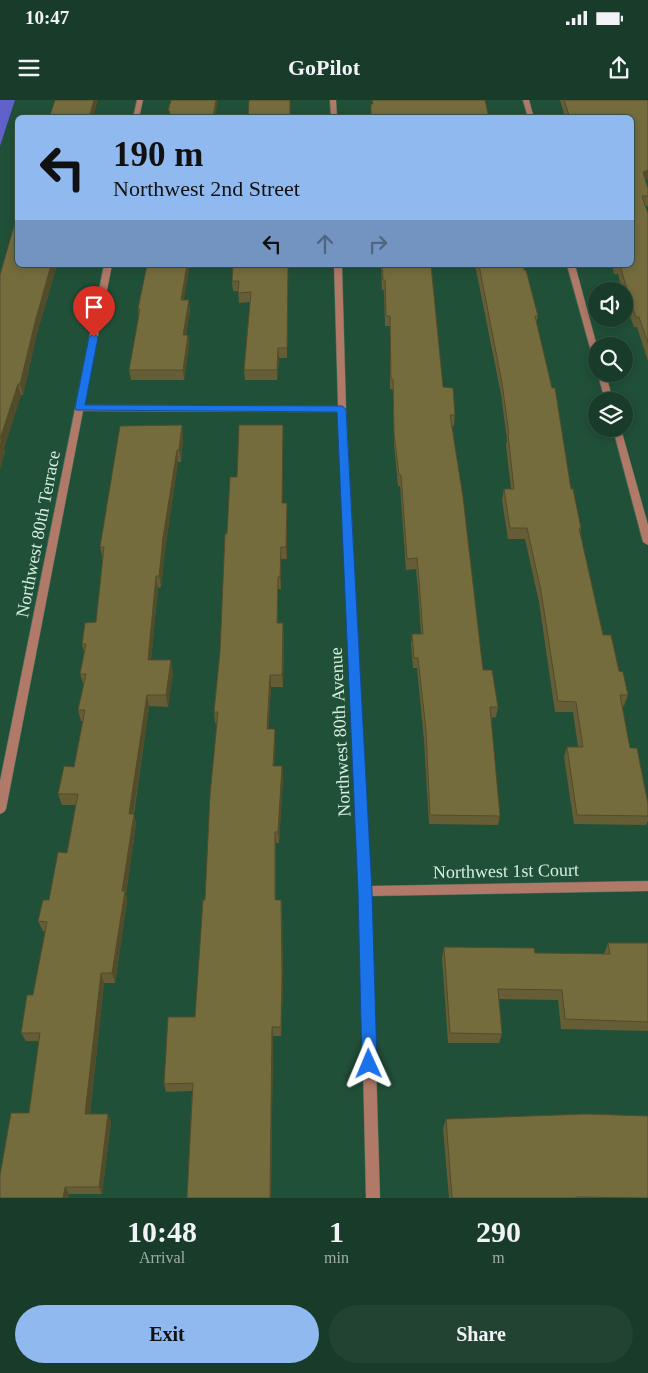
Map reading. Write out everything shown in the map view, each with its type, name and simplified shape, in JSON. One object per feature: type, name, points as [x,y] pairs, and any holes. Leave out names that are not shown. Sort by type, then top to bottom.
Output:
[{"type":"street","points":[[137,115],[140,100]]},
{"type":"street","points":[[333,100],[334,115]]},
{"type":"street","points":[[526,100],[530,115]]},
{"type":"street","name":"Northwest 80th Terrace","points":[[0,809],[108,267]]},
{"type":"street","name":"Northwest 80th Avenue","points":[[338,267],[342,409],[365,891],[373,1198]]},
{"type":"street","points":[[573,267],[591,337]]},
{"type":"street","points":[[80,408],[342,409]]},
{"type":"street","points":[[619,437],[648,542]]},
{"type":"street","name":"Northwest 1st Court","points":[[365,891],[648,886]]},
{"type":"shaded area","points":[[0,100],[15,100],[0,146]]},
{"type":"building","points":[[55,100],[94,100],[90,115],[50,115]]},
{"type":"building","points":[[171,100],[216,100],[214,115],[169,115],[170,111],[168,111]]},
{"type":"building","points":[[249,100],[290,100],[290,115],[248,115]]},
{"type":"building","points":[[372,100],[485,100],[488,115],[371,115],[371,104],[373,104]]},
{"type":"building","points":[[564,100],[648,100],[648,170],[643,172],[648,196],[642,196],[648,214],[648,343],[639,317],[636,317],[633,308],[633,282],[625,282],[621,267],[634,267],[634,115],[569,115]]},
{"type":"building","points":[[15,222],[15,267],[50,267],[20,384],[18,384],[0,439],[0,275]]},
{"type":"building","points":[[147,267],[187,267],[181,300],[189,300],[183,335],[188,335],[183,370],[129,370],[140,309],[138,309]]},
{"type":"building","points":[[233,267],[288,267],[287,348],[278,348],[277,370],[244,370],[251,292],[238,293],[239,281],[232,281]]},
{"type":"building","points":[[382,267],[431,267],[443,387],[453,388],[455,415],[450,415],[463,497],[483,670],[492,670],[498,707],[490,707],[500,816],[430,815],[426,730],[418,658],[414,658],[412,634],[423,634],[419,580],[417,558],[407,559],[401,475],[399,475],[394,433],[390,316],[386,316],[385,280],[383,280]]},
{"type":"building","points":[[479,267],[523,267],[524,270],[526,270],[538,316],[535,316],[552,388],[555,388],[571,489],[573,489],[581,528],[579,528],[603,635],[611,635],[619,671],[623,672],[628,695],[620,695],[630,748],[637,748],[648,804],[648,816],[577,815],[567,747],[583,747],[576,702],[558,701],[541,591],[527,528],[510,528],[504,489],[514,489],[502,383]]},
{"type":"building","points":[[182,425],[163,538],[159,576],[156,576],[148,660],[171,660],[166,695],[147,695],[129,814],[134,814],[122,891],[125,891],[112,973],[101,973],[85,1114],[108,1114],[99,1187],[65,1187],[63,1198],[0,1198],[0,1175],[11,1113],[29,1113],[40,1033],[21,1033],[27,995],[33,995],[47,922],[38,921],[43,900],[49,900],[58,852],[67,853],[78,794],[58,794],[64,766],[74,767],[85,710],[78,710],[86,674],[80,674],[86,644],[82,644],[85,623],[96,622],[104,547],[100,547],[120,426]]},
{"type":"building","points":[[239,425],[283,425],[282,503],[287,503],[286,547],[281,547],[280,577],[278,577],[277,623],[283,623],[282,675],[270,675],[267,729],[275,729],[273,766],[282,766],[278,832],[275,832],[275,900],[281,900],[281,1027],[272,1027],[270,1198],[187,1198],[193,1083],[164,1084],[168,1017],[195,1017],[203,900],[205,900],[210,795],[218,712],[214,712],[220,652],[225,534],[227,534],[230,477],[237,477]]},
{"type":"building","points":[[608,943],[648,943],[648,1022],[565,1019],[562,990],[498,989],[502,1034],[450,1033],[444,947],[534,948],[535,953],[610,954]]},
{"type":"building","points":[[586,1114],[648,1116],[648,1198],[452,1198],[446,1119]]},
{"type":"route","points":[[94,337],[80,408],[342,409],[365,891],[369,1064]]}]
